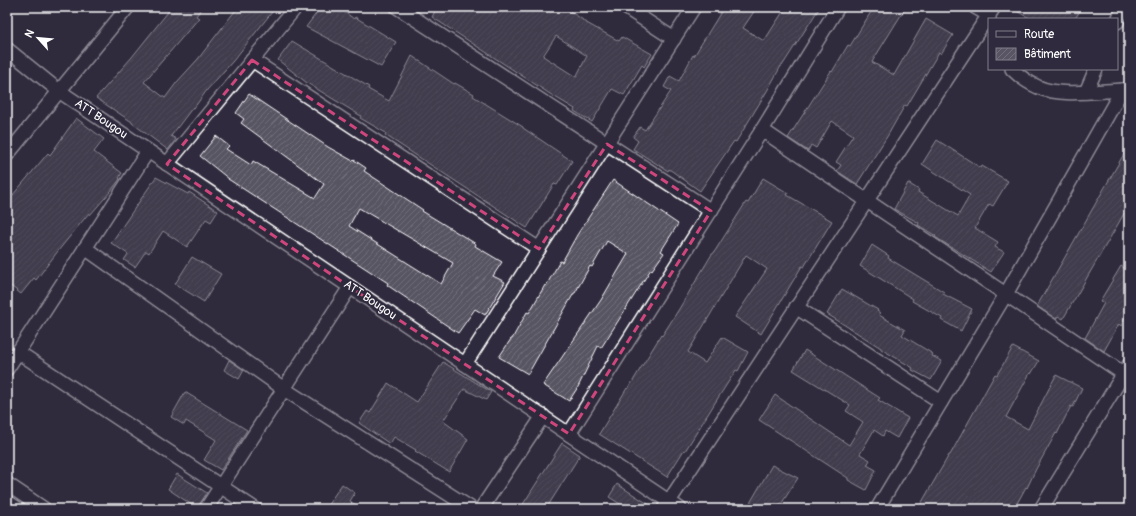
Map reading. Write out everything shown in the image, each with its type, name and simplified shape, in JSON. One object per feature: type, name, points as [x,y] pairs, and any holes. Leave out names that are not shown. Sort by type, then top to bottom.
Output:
[{"type":"street","points":[[7,155],[128,7]]},
{"type":"street","points":[[167,164],[296,7]]},
{"type":"street","points":[[397,7],[711,211]]},
{"type":"street","points":[[625,7],[674,39]]},
{"type":"street","points":[[465,364],[694,7]]},
{"type":"street","points":[[569,434],[711,211],[838,7]]},
{"type":"street","points":[[975,7],[991,14]]},
{"type":"street","points":[[1118,20],[1124,7]]},
{"type":"street","points":[[666,505],[988,18]]},
{"type":"street","name":"ATT Bougou","points":[[7,49],[59,91],[543,416],[666,505],[680,509]]},
{"type":"street","points":[[252,60],[539,249]]},
{"type":"street","points":[[1013,70],[1038,87],[1055,92],[1126,92]]},
{"type":"street","points":[[1086,92],[1096,70]]},
{"type":"street","points":[[877,509],[1126,92]]},
{"type":"street","points":[[762,130],[1006,294],[1126,369],[1041,509]]},
{"type":"street","points":[[7,369],[148,151]]},
{"type":"street","points":[[86,248],[284,389],[472,509]]},
{"type":"street","points":[[206,509],[350,287]]},
{"type":"street","points":[[796,307],[941,402]]},
{"type":"street","points":[[18,352],[255,509]]},
{"type":"street","points":[[481,509],[543,416]]},
{"type":"street","points":[[7,484],[44,509]]},
{"type":"highlighted area","points":[[252,60],[539,249],[607,144],[711,211],[569,434],[167,164]]},
{"type":"building","points":[[172,7],[203,7],[196,16],[199,18],[144,82],[165,98],[198,59],[238,7],[276,7],[233,61],[207,90],[194,108],[193,107],[171,136],[176,139],[168,150],[132,122],[96,98],[132,57]]},
{"type":"building","points":[[321,7],[338,7],[354,19],[355,17],[396,42],[381,67],[306,27]]},
{"type":"building","points":[[437,7],[564,7],[583,21],[619,41],[622,37],[652,54],[644,67],[642,65],[624,95],[612,89],[592,122],[574,111],[575,109],[432,17]],"holes":[[[556,36],[587,56],[576,77],[543,56]]]},
{"type":"building","points":[[724,7],[757,7],[743,28],[764,41],[786,7],[820,7],[781,66],[736,142],[734,141],[700,191],[669,169],[668,171],[633,149],[638,141],[633,137],[640,127],[645,130],[671,91],[664,87],[670,76],[679,81],[693,55],[694,56]]},
{"type":"building","points":[[874,7],[906,7],[872,62],[894,75],[926,19],[953,35],[941,54],[939,52],[907,106],[905,105],[857,184],[837,171],[841,165],[836,162],[853,135],[832,121],[816,148],[811,145],[808,151],[788,138],[848,45],[850,46]]},
{"type":"building","points":[[1009,7],[1082,7],[1076,18],[1029,18]]},
{"type":"building","points":[[292,41],[369,87],[368,89],[389,101],[412,56],[454,84],[455,83],[474,94],[473,96],[523,127],[572,161],[557,185],[554,184],[527,228],[385,135],[386,133],[360,118],[361,116],[307,83],[278,60]]},
{"type":"building","points":[[249,94],[328,147],[353,161],[354,160],[366,168],[364,171],[423,210],[422,211],[476,244],[475,246],[502,262],[493,276],[505,282],[485,315],[475,309],[458,333],[387,285],[388,283],[228,179],[200,156],[216,136],[229,146],[226,149],[251,165],[253,161],[315,198],[324,184],[241,123],[244,119],[236,113]],"holes":[[[359,208],[453,263],[441,284],[349,226]]]},
{"type":"building","points":[[76,118],[104,139],[94,152],[122,173],[119,178],[120,179],[111,191],[90,215],[89,213],[36,280],[34,278],[21,294],[7,283],[7,202],[48,153],[50,155]]},
{"type":"building","points":[[937,140],[981,168],[982,166],[1008,181],[993,206],[989,204],[975,228],[998,242],[995,247],[1004,252],[991,272],[935,237],[936,236],[918,225],[919,223],[894,209],[908,183],[919,190],[918,192],[958,216],[970,195],[922,164]]},
{"type":"building","points":[[1129,145],[1129,214],[1125,212],[1063,319],[1058,316],[1056,319],[1037,306]]},
{"type":"building","points":[[156,177],[188,194],[189,192],[218,211],[211,222],[206,219],[187,247],[163,231],[149,253],[146,251],[135,267],[124,260],[128,254],[111,243]]},
{"type":"building","points":[[763,178],[788,193],[787,195],[832,221],[804,267],[802,266],[761,334],[735,317],[767,269],[746,255],[688,352],[705,363],[722,337],[748,352],[738,371],[736,370],[667,477],[599,434],[627,388],[628,389],[661,335],[662,336],[679,309],[712,254],[746,202],[748,203]]},
{"type":"building","points":[[613,180],[678,224],[661,251],[664,253],[652,270],[651,269],[601,348],[598,346],[578,387],[569,401],[543,385],[601,300],[628,254],[607,241],[592,267],[590,266],[528,374],[499,357],[512,339],[527,312],[529,313],[560,261],[562,262],[577,235]]},
{"type":"building","points":[[872,245],[889,256],[888,258],[944,292],[943,294],[972,309],[961,331],[941,320],[942,318],[912,301],[913,299],[860,266]]},
{"type":"building","points":[[192,257],[221,274],[204,302],[175,284]]},
{"type":"building","points":[[1121,266],[1129,271],[1129,310],[1121,326],[1119,324],[1104,351],[1085,338],[1104,303],[1100,301]]},
{"type":"building","points":[[842,289],[878,310],[877,311],[880,313],[879,315],[905,330],[902,335],[933,354],[932,356],[942,361],[931,380],[912,370],[913,368],[827,314]]},
{"type":"building","points":[[1013,347],[1039,361],[1031,374],[1030,373],[1006,417],[1028,429],[1056,375],[1082,388],[1073,407],[1071,406],[1057,434],[1056,433],[1036,469],[1027,488],[1026,487],[1014,509],[918,509],[995,374],[997,375]]},
{"type":"building","points":[[805,350],[880,398],[878,400],[908,418],[897,438],[885,431],[883,436],[874,430],[860,454],[870,460],[867,465],[876,470],[866,490],[848,480],[848,478],[759,420],[775,395],[849,445],[863,422],[846,411],[850,405],[793,370]]},
{"type":"building","points":[[229,360],[244,370],[239,379],[224,370]]},
{"type":"building","points":[[443,362],[491,392],[486,400],[464,389],[443,421],[468,439],[449,472],[394,437],[390,444],[359,423],[367,411],[370,413],[388,383],[417,402]]},
{"type":"building","points":[[185,392],[247,430],[221,470],[204,460],[216,440],[186,421],[184,425],[171,417]]},
{"type":"building","points":[[562,443],[580,455],[546,509],[520,509]]},
{"type":"building","points":[[772,465],[798,478],[778,509],[760,509],[750,503]]},
{"type":"building","points":[[177,474],[207,493],[198,509],[168,489]]},
{"type":"building","points":[[342,484],[355,493],[350,501],[362,509],[325,509]]},
{"type":"building","points":[[617,484],[656,509],[628,509],[609,497]]}]
